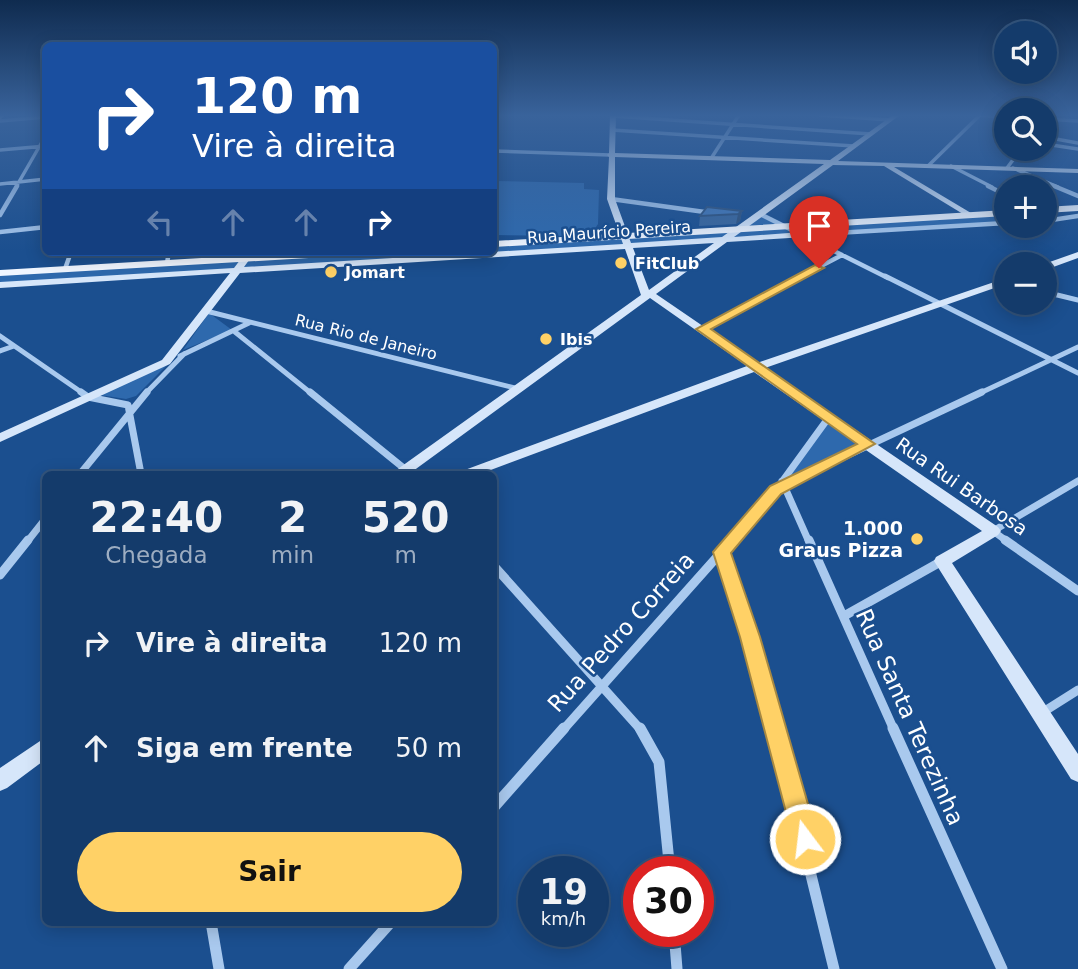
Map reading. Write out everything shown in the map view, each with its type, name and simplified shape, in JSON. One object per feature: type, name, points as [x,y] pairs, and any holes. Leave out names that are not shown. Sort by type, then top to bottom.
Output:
[{"type":"main road","points":[[1057,209],[1078,208]]},
{"type":"main road","name":"Rua Maurício Pereira","points":[[497,244],[626,241],[739,229],[994,214]]},
{"type":"main road","points":[[0,273],[168,258],[222,256]]},
{"type":"street","points":[[0,215],[31,160]]},
{"type":"street","points":[[610,160],[611,199],[648,295]]},
{"type":"street","points":[[810,160],[1078,171]]},
{"type":"street","points":[[878,160],[968,215]]},
{"type":"street","points":[[929,164],[933,160]]},
{"type":"street","points":[[409,471],[834,161]]},
{"type":"street","points":[[1010,168],[1014,161]]},
{"type":"street","points":[[951,165],[994,188]]},
{"type":"street","points":[[1010,168],[1078,196]]},
{"type":"street","points":[[0,184],[42,179]]},
{"type":"street","points":[[611,199],[715,213]]},
{"type":"street","points":[[741,216],[757,216],[785,226],[1078,373]]},
{"type":"street","points":[[1057,219],[1078,216]]},
{"type":"street","points":[[802,235],[994,224]]},
{"type":"street","points":[[0,232],[42,227]]},
{"type":"street","points":[[880,237],[897,229]]},
{"type":"street","name":"Rua Maurício Pereira","points":[[497,251],[626,241],[726,240],[802,235]]},
{"type":"street","points":[[702,329],[842,255]]},
{"type":"street","points":[[1057,263],[1078,255]]},
{"type":"street","points":[[65,269],[70,256]]},
{"type":"street","points":[[166,362],[248,256]]},
{"type":"street","name":"Rua Maurício Pereira","points":[[0,285],[432,256]]},
{"type":"street","points":[[640,278],[663,284]]},
{"type":"street","points":[[475,471],[756,368],[994,285]]},
{"type":"street","name":"Rua Rui Barbosa","points":[[648,295],[702,329],[1078,592]]},
{"type":"street","points":[[1057,295],[1078,300]]},
{"type":"street","name":"Rua Rio de Janeiro","points":[[206,311],[520,389]]},
{"type":"street","points":[[0,438],[235,332],[248,323]]},
{"type":"street","points":[[235,332],[404,471]]},
{"type":"street","points":[[0,336],[88,397],[124,403],[131,410],[141,471]]},
{"type":"street","points":[[0,351],[14,346]]},
{"type":"street","points":[[780,485],[1078,346]]},
{"type":"street","points":[[82,471],[131,410],[173,362],[184,354]]},
{"type":"street","name":"Rua Pedro Correia","points":[[497,804],[780,485],[829,417]]},
{"type":"street","points":[[844,616],[1078,481]]},
{"type":"street","name":"Rua Santa Terezinha","points":[[780,485],[844,616],[1002,969]]},
{"type":"street","points":[[0,575],[42,523]]},
{"type":"street","points":[[722,552],[750,637],[805,839],[834,969]]},
{"type":"street","points":[[942,561],[1078,772]]},
{"type":"street","points":[[497,569],[644,733],[659,762],[668,856]]},
{"type":"street","points":[[1040,714],[1078,690]]},
{"type":"street","points":[[0,781],[42,749]]},
{"type":"street","points":[[212,926],[219,969]]},
{"type":"street","points":[[349,969],[387,926]]},
{"type":"street","points":[[675,947],[677,969]]},
{"type":"shaded area","points":[[497,181],[584,183],[584,189],[599,190],[598,224],[594,230],[570,236],[497,235]]},
{"type":"shaded area","points":[[760,214],[785,226],[994,214],[994,224],[497,254],[497,244],[739,229]]},
{"type":"shaded area","points":[[291,256],[471,256],[0,285],[0,273]]},
{"type":"shaded area","points":[[209,313],[232,330],[183,350]]},
{"type":"shaded area","points":[[173,359],[136,396],[126,399],[100,395]]},
{"type":"shaded area","points":[[829,417],[868,444],[784,485]]},
{"type":"building","points":[[707,207],[742,211],[738,214],[700,216]]},
{"type":"place","name":"FitClub","points":[[621,263]]},
{"type":"place","name":"Jomart","points":[[331,272]]},
{"type":"place","name":"Ibis","points":[[546,339]]},
{"type":"place","name":"1.000 Graus Pizza","points":[[917,539]]},
{"type":"route","points":[[805,839],[750,637],[722,552],[776,490],[868,444],[702,329],[819,268]]}]
